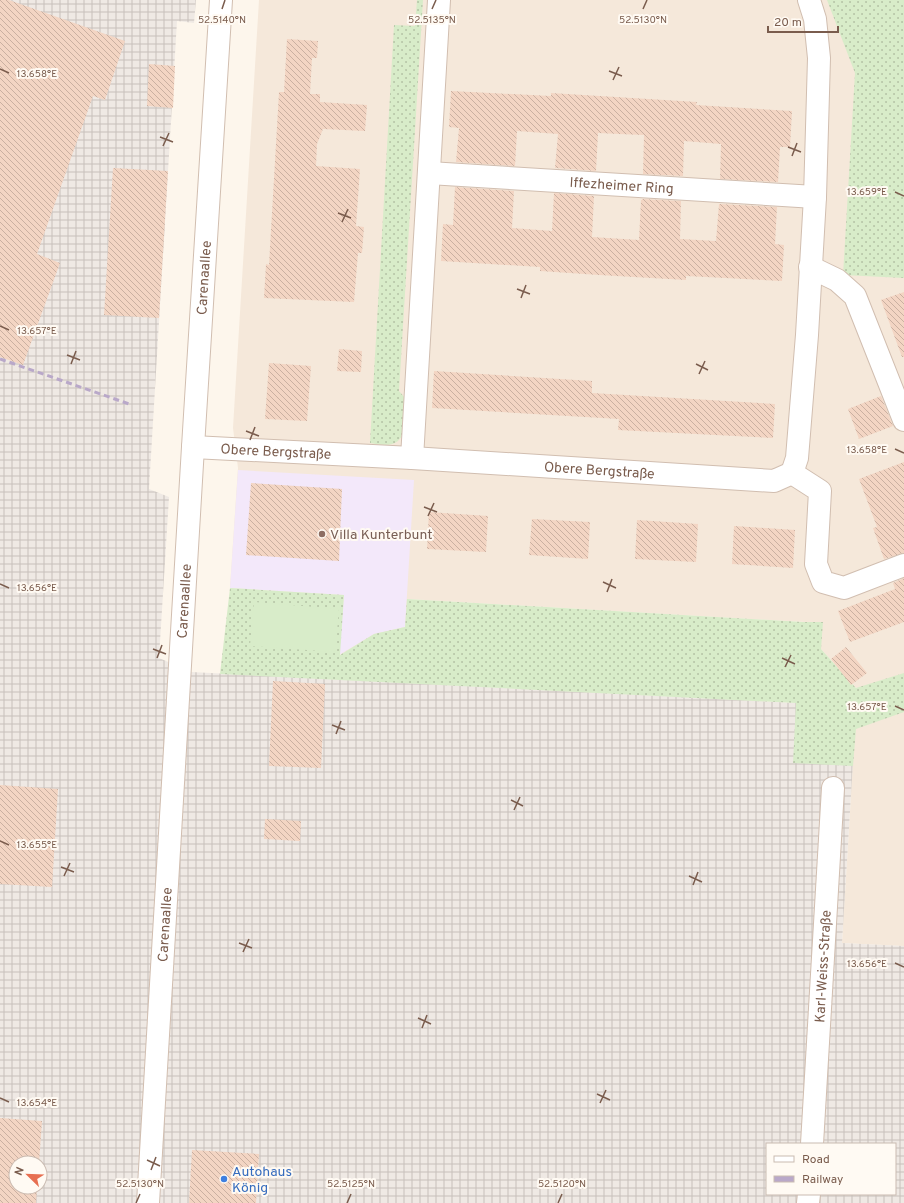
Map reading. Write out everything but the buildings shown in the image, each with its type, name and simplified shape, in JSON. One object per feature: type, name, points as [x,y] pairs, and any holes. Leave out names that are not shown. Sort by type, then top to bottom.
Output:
[{"type":"street","name":"Carenaallee","points":[[148,1203],[193,447],[222,0]]},
{"type":"street","points":[[412,458],[439,0]]},
{"type":"street","points":[[809,0],[815,19],[819,58],[815,197],[807,335],[797,458],[792,473],[820,490],[816,564],[823,582],[844,588],[904,564]]},
{"type":"street","name":"Iffezheimer Ring","points":[[429,173],[815,197]]},
{"type":"street","points":[[810,267],[837,280],[855,296],[904,420]]},
{"type":"street","name":"Obere Bergstraße","points":[[193,447],[412,458],[774,481],[792,473]]},
{"type":"street","name":"Karl-Weiss-Straße","points":[[812,1143],[833,788]]},
{"type":"shaded area","points":[[0,0],[196,0],[194,23],[177,21],[149,489],[169,497],[159,658],[191,672],[796,703],[855,729],[842,943],[904,946],[904,1203],[0,1203]]},
{"type":"shaded area","points":[[259,0],[904,0],[904,946],[842,943],[855,729],[856,688],[820,648],[822,623],[408,599],[405,627],[339,655],[344,595],[230,588],[238,468],[233,428]]},
{"type":"shaded area","name":"Villa Kunterbunt","points":[[238,470],[414,480],[405,627],[374,634],[339,655],[344,595],[230,588]]},
{"type":"green space","points":[[417,0],[423,0],[399,391],[406,399],[406,418],[403,432],[397,442],[389,445],[381,445],[370,443],[394,25],[415,26]]},
{"type":"green space","points":[[827,0],[904,0],[904,278],[843,275],[855,73]]},
{"type":"green space","points":[[230,588],[344,595],[340,655],[374,634],[405,627],[407,599],[823,622],[821,649],[856,688],[904,673],[904,712],[856,729],[853,766],[793,763],[796,703],[220,674]]},
{"type":"green space","points":[[254,602],[339,609],[335,652],[250,646]]},
{"type":"railway","points":[[0,359],[132,405]]},
{"type":"place","name":"Villa Kunterbunt","points":[[322,534]]},
{"type":"place","name":"Autohaus König","points":[[224,1179]]}]
